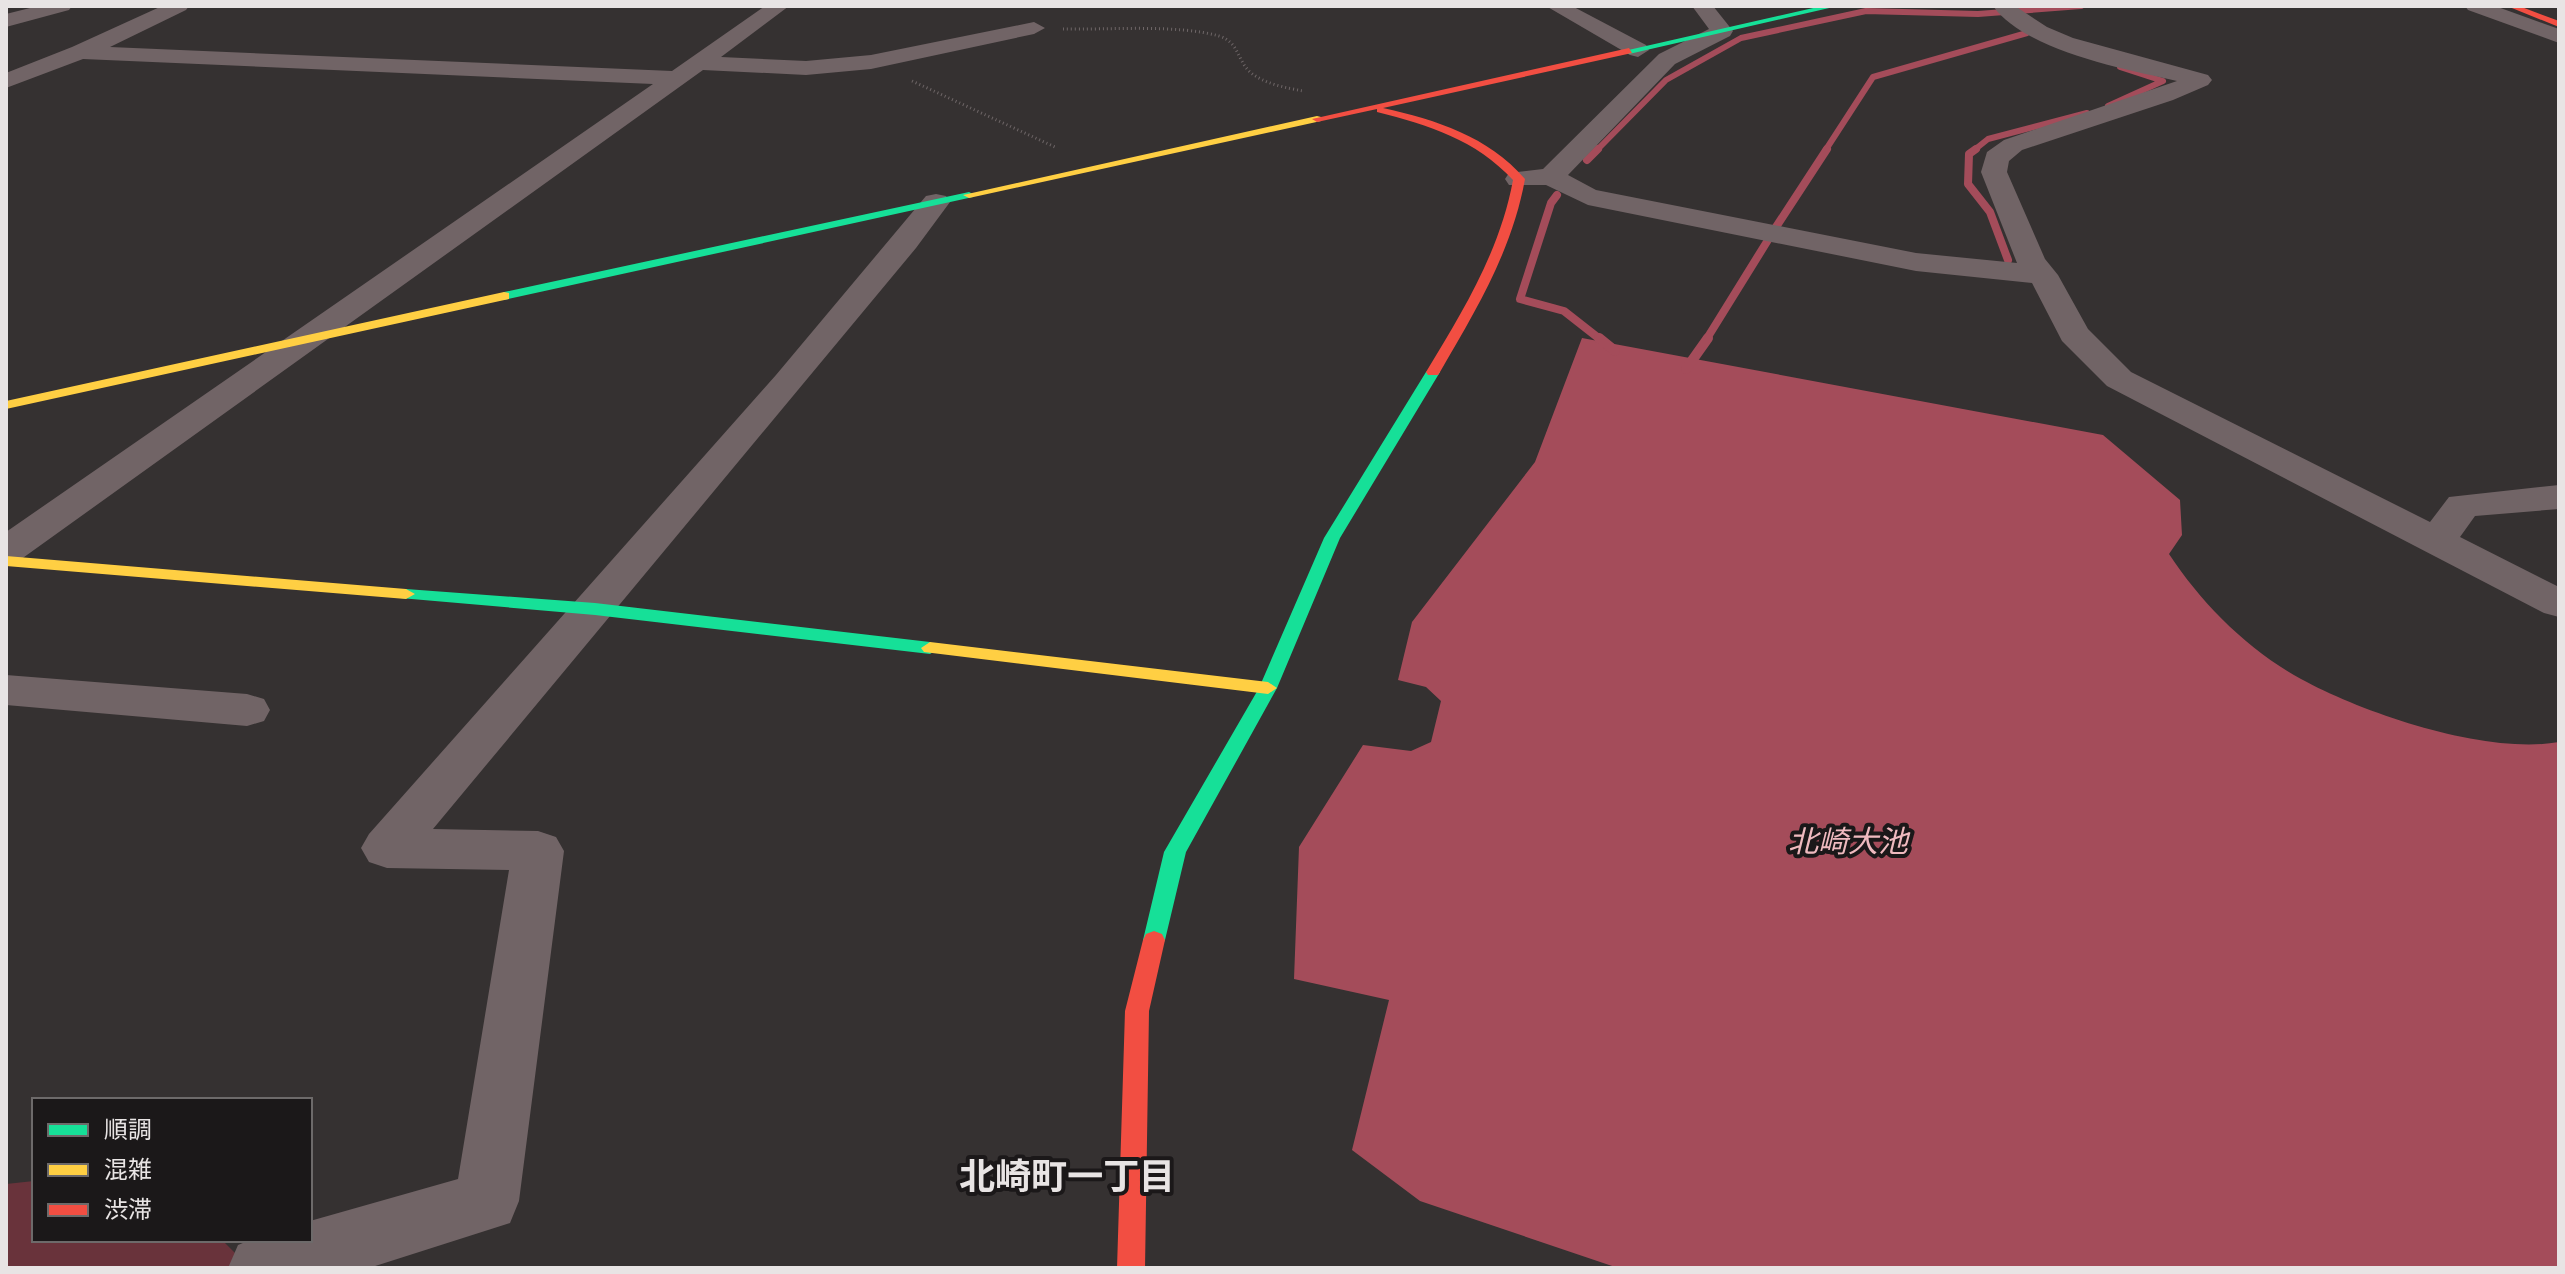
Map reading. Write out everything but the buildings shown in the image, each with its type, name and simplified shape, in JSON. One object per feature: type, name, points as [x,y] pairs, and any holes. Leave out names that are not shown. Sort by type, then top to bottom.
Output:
[{"type":"main road","points":[[6,405],[1375,109],[1834,6]]},
{"type":"main road","points":[[2511,6],[2559,24]]},
{"type":"main road","points":[[2544,6],[2559,12]]},
{"type":"main road","points":[[1131,1268],[1137,1011],[1175,852],[1268,688],[1332,538],[1468,313],[1515,213],[1519,179],[1498,154],[1427,122],[1375,109]]},
{"type":"main road","points":[[6,561],[595,609],[1268,688]]},
{"type":"street","points":[[6,21],[62,6]]},
{"type":"street","points":[[6,81],[80,52],[179,6]]},
{"type":"street","points":[[6,551],[779,6]]},
{"type":"street","points":[[1556,6],[1638,50]]},
{"type":"street","points":[[1551,177],[1667,59],[1722,31],[1702,6]]},
{"type":"street","points":[[2475,6],[2559,36]]},
{"type":"street","points":[[2007,10],[2062,39],[2145,67],[2200,80],[2165,95],[2013,145],[1996,158],[1994,172],[2031,262],[2043,275],[2074,334],[2119,379],[2559,604]]},
{"type":"street","points":[[80,52],[689,71],[806,68],[871,62],[1034,28]]},
{"type":"street","points":[[1519,179],[1551,177],[1588,197],[1603,201],[1916,262],[2043,275]]},
{"type":"street","points":[[262,1268],[487,1201],[538,851],[387,848],[595,609],[906,242],[936,202]]},
{"type":"street","points":[[2437,540],[2463,505],[2559,497]]},
{"type":"street","points":[[6,690],[247,710]]},
{"type":"path","points":[[1034,28],[1206,33],[1234,44],[1250,72],[1262,79],[1306,92]]},
{"type":"path","points":[[871,62],[1098,167]]},
{"type":"shaded area","points":[[32,1181],[32,1242],[224,1242],[250,1268],[6,1268],[6,1184]]},
{"type":"water","name":"北崎大池","points":[[1582,338],[2103,435],[2180,500],[2182,535],[2169,554],[2211,608],[2245,640],[2281,667],[2358,705],[2427,728],[2497,743],[2559,742],[2559,1268],[1618,1268],[1420,1201],[1352,1150],[1389,1000],[1294,979],[1299,847],[1363,745],[1411,751],[1431,742],[1441,701],[1426,687],[1398,680],[1412,622],[1535,462]]},
{"type":"waterway","points":[[1596,151],[1666,80],[1741,38],[1866,11],[1978,14],[2081,6]]},
{"type":"waterway","points":[[1825,151],[1873,77],[2027,33]]},
{"type":"waterway","points":[[2108,106],[2163,81],[2120,67]]},
{"type":"waterway","points":[[1973,151],[1988,139],[2087,113]]},
{"type":"waterway","points":[[1776,227],[1827,149]]},
{"type":"waterway","points":[[1976,149],[1969,154],[1968,184],[1990,212],[2008,260]]},
{"type":"waterway","points":[[1587,160],[1596,151]]},
{"type":"waterway","points":[[1557,195],[1551,203],[1520,299],[1564,311],[1601,340]]},
{"type":"waterway","points":[[1706,340],[1768,240]]},
{"type":"waterway","points":[[1599,338],[1615,351]]},
{"type":"waterway","points":[[1686,369],[1708,338]]},
{"type":"traffic: fast","points":[[1629,51],[1834,6]]},
{"type":"traffic: fast","points":[[504,296],[969,195]]},
{"type":"traffic: fast","points":[[1154,940],[1175,852],[1268,688],[1332,538],[1433,372]]},
{"type":"traffic: fast","points":[[406,594],[595,609],[930,648]]},
{"type":"traffic: slow","points":[[969,195],[1317,119]]},
{"type":"traffic: slow","points":[[6,405],[504,296]]},
{"type":"traffic: slow","points":[[6,561],[406,594]]},
{"type":"traffic: slow","points":[[930,648],[1268,688]]},
{"type":"traffic: jam","points":[[2511,6],[2559,24]]},
{"type":"traffic: jam","points":[[1317,119],[1629,51]]},
{"type":"traffic: jam","points":[[1381,110],[1456,133],[1490,152],[1519,179],[1498,255],[1433,372]]},
{"type":"traffic: jam","points":[[1131,1268],[1137,1011],[1154,940]]},
{"type":"district","name":"北崎町一丁目","points":[[1067,1177]]}]
